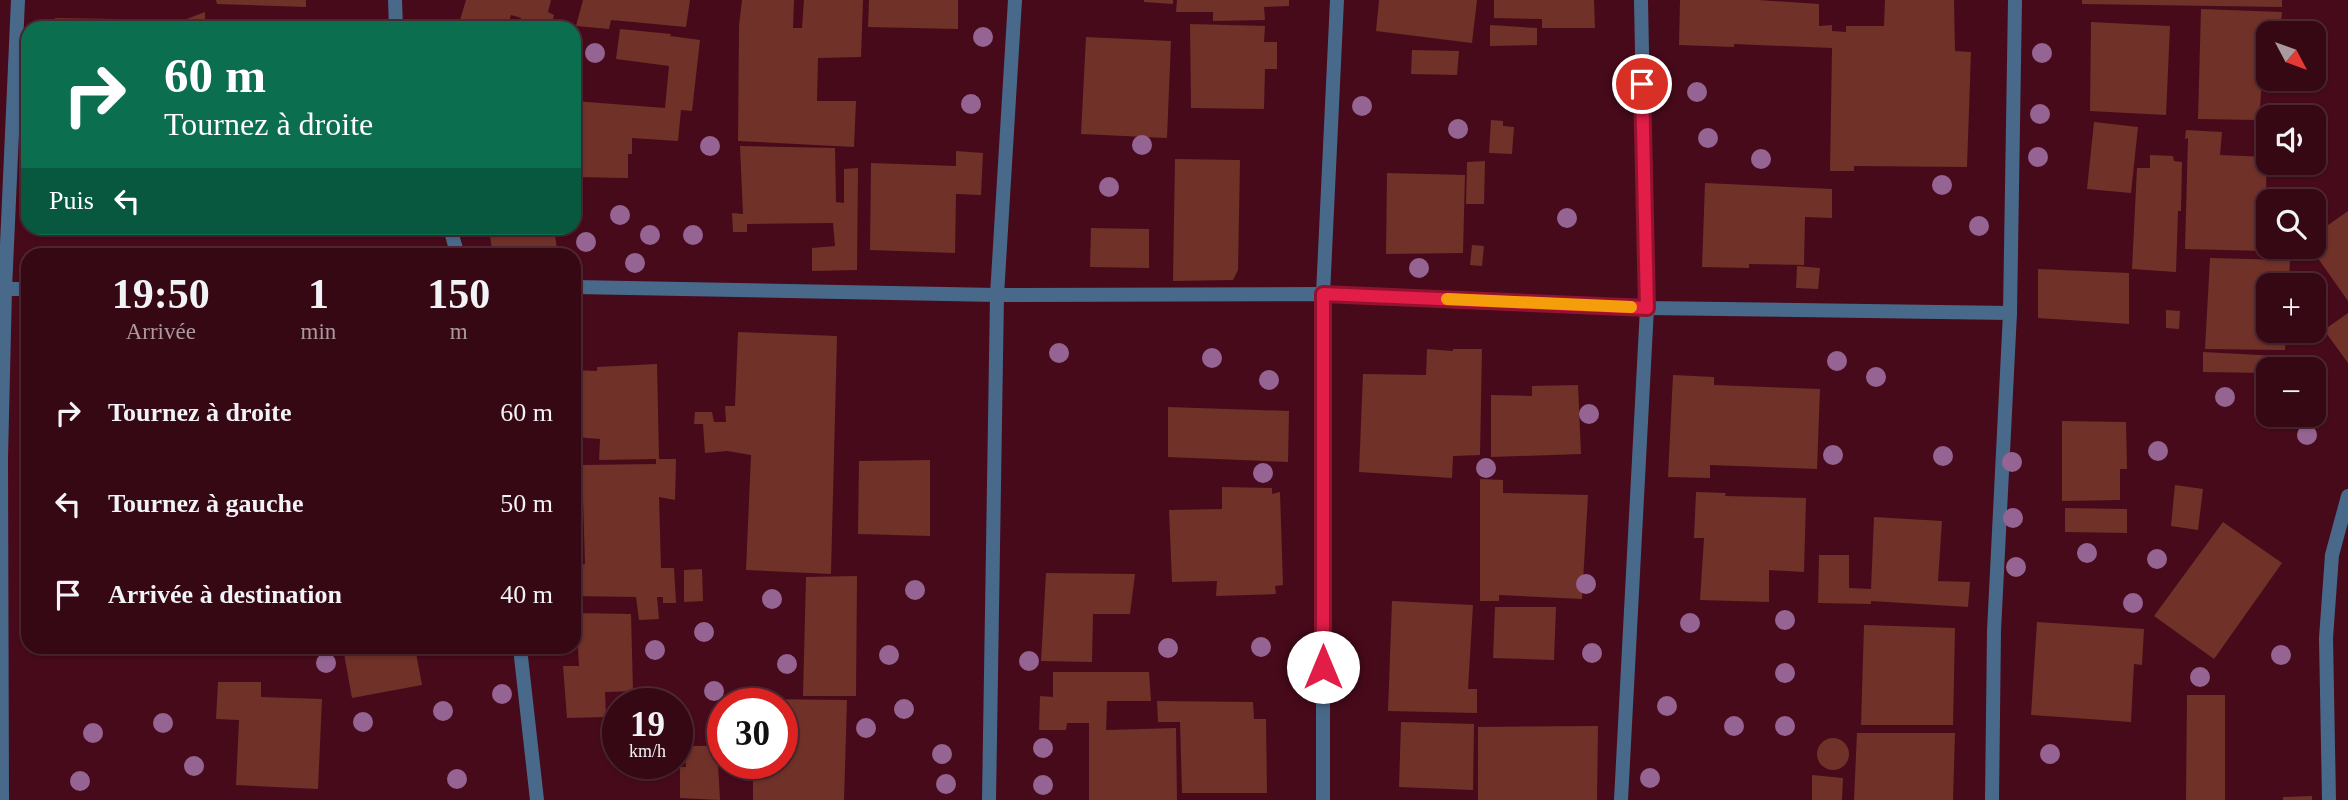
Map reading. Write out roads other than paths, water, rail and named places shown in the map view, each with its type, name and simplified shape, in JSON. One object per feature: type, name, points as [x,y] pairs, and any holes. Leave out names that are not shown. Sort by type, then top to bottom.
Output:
[{"type":"street","points":[[2,800],[2,289],[18,0]]},
{"type":"street","points":[[395,0],[396,21]]},
{"type":"street","points":[[989,800],[997,295],[1015,0]]},
{"type":"street","points":[[1323,800],[1323,294],[1337,0]]},
{"type":"street","points":[[1621,800],[1647,308],[1641,0]]},
{"type":"street","points":[[1992,800],[1994,631],[2010,313],[2015,0]]},
{"type":"street","points":[[581,287],[997,295],[1323,294],[1647,308],[2010,313]]},
{"type":"street","points":[[2,289],[21,289]]},
{"type":"street","points":[[2329,800],[2326,638],[2332,555],[2348,496]]},
{"type":"street","points":[[521,654],[537,800]]}]
